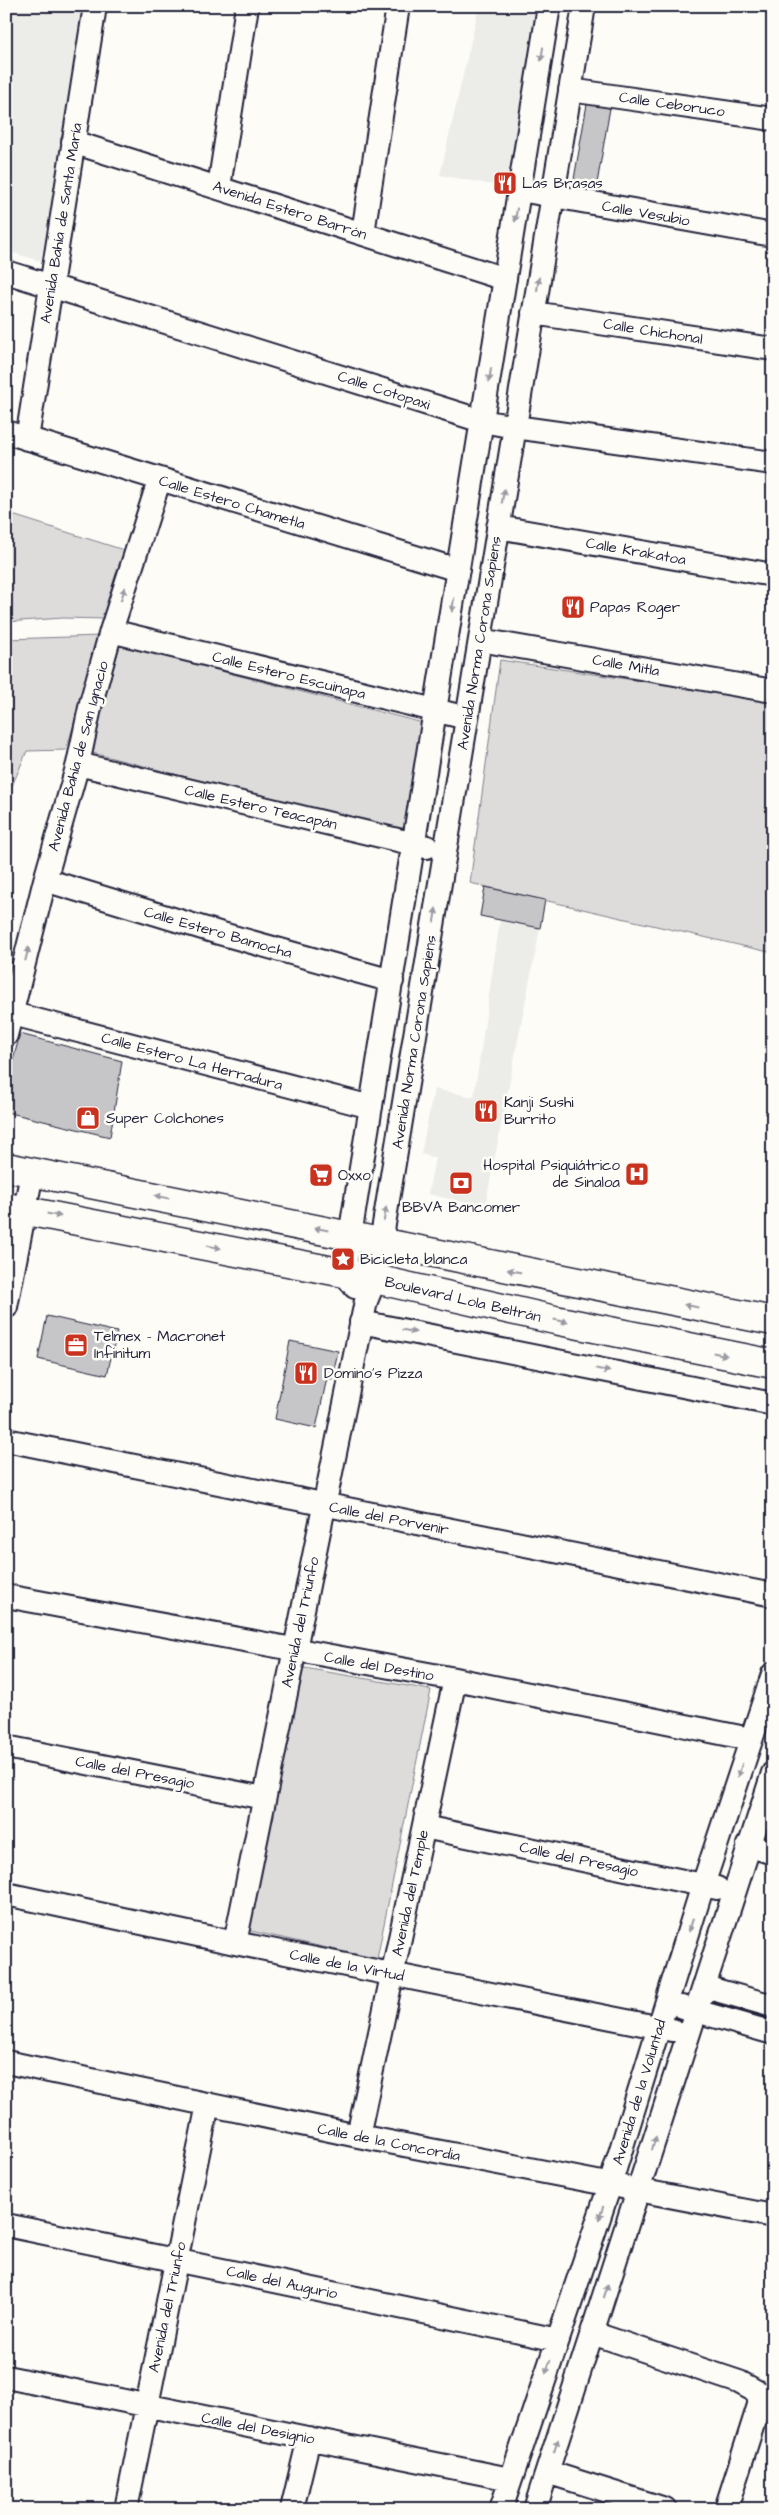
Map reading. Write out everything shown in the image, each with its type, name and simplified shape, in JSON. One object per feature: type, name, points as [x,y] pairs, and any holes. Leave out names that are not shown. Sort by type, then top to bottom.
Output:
[{"type":"main road","points":[[19,1170],[351,1235],[507,1269],[773,1322]]},
{"type":"main road","name":"Boulevard Lola Beltrán","points":[[16,1208],[344,1273],[367,1301],[555,1320],[773,1364]]},
{"type":"street","name":"Avenida Bahía de Santa María","points":[[16,436],[50,287],[95,6]]},
{"type":"street","points":[[219,187],[247,6]]},
{"type":"street","points":[[363,233],[398,6]]},
{"type":"street","name":"Avenida Norma Corona Sapiens","points":[[344,1273],[549,6]]},
{"type":"street","name":"Avenida Norma Corona Sapiens","points":[[367,1301],[381,1242],[584,6]]},
{"type":"street","name":"Calle Ceboruco","points":[[570,90],[773,120]]},
{"type":"street","name":"Avenida Estero Barrón","points":[[73,142],[505,279]]},
{"type":"street","name":"Calle Vesubio","points":[[520,190],[773,235]]},
{"type":"street","name":"Calle Cotopaxi","points":[[6,272],[482,421],[515,428],[773,463]]},
{"type":"street","name":"Calle Chichonal","points":[[534,313],[773,349]]},
{"type":"street","name":"Calle Estero Chametla","points":[[16,436],[458,570]]},
{"type":"street","name":"Avenida Bahía de San Ignacio","points":[[9,1025],[45,880],[78,764],[91,703],[111,631],[160,480]]},
{"type":"street","name":"Calle Krakatoa","points":[[498,528],[773,575]]},
{"type":"street","name":"Calle Estero Escuinapa","points":[[111,631],[467,718]]},
{"type":"street","name":"Calle Mitla","points":[[480,640],[773,691]]},
{"type":"street","name":"Calle Estero Teacapán","points":[[78,764],[445,852]]},
{"type":"street","name":"Calle Estero Bamocha","points":[[45,880],[219,933],[392,981]]},
{"type":"street","name":"Calle Estero La Herradura","points":[[9,1025],[371,1107]]},
{"type":"street","points":[[6,1307],[19,1170]]},
{"type":"street","points":[[367,1301],[773,1404]]},
{"type":"street","name":"Avenida del Triunfo","points":[[235,1943],[367,1301]]},
{"type":"street","name":"Calle del Porvenir","points":[[6,1440],[773,1595]]},
{"type":"street","name":"Calle del Destino","points":[[6,1596],[294,1651],[455,1679],[750,1739]]},
{"type":"street","name":"Avenida de la Voluntad","points":[[501,2509],[610,2184],[703,1885],[773,1674]]},
{"type":"street","name":"Avenida del Temple","points":[[358,2136],[455,1679]]},
{"type":"street","name":"Calle del Presagio","points":[[6,1747],[264,1798]]},
{"type":"street","name":"Avenida de la Voluntad","points":[[535,2509],[705,1986],[748,1845],[773,1773]]},
{"type":"street","name":"Calle del Presagio","points":[[424,1827],[733,1892]]},
{"type":"street","points":[[748,1845],[773,1853]]},
{"type":"street","name":"Calle de la Virtud","points":[[6,1894],[235,1943],[688,2034]]},
{"type":"street","points":[[705,1986],[773,2006]]},
{"type":"street","points":[[732,2020],[739,1996]]},
{"type":"street","points":[[666,2003],[773,2033]]},
{"type":"street","name":"Calle de la Concordia","points":[[6,2062],[358,2136],[773,2216]]},
{"type":"street","name":"Avenida del Triunfo","points":[[126,2509],[208,2104]]},
{"type":"street","name":"Calle del Augurio","points":[[6,2225],[558,2340]]},
{"type":"street","points":[[592,2333],[739,2382],[759,2393],[758,2405],[726,2509]]},
{"type":"street","name":"Calle del Designio","points":[[6,2377],[510,2479]]},
{"type":"street","points":[[292,2509],[309,2438]]},
{"type":"street","points":[[547,2472],[665,2509]]},
{"type":"shaded area","points":[[6,6],[85,6],[41,261],[6,251]]},
{"type":"shaded area","points":[[479,6],[520,6],[549,14],[518,190],[440,175]]},
{"type":"shaded area","points":[[6,513],[127,551],[105,619],[63,618],[6,622]]},
{"type":"shaded area","points":[[101,636],[66,750],[27,751],[6,800],[6,639]]},
{"type":"shaded area","points":[[120,645],[423,723],[405,833],[89,752]]},
{"type":"shaded area","points":[[500,660],[773,701],[773,953],[470,883]]},
{"type":"shaded area","points":[[500,920],[540,928],[485,1207],[428,1194],[435,1158],[421,1154],[434,1089],[474,1097]]},
{"type":"shaded area","points":[[299,1667],[431,1690],[377,1959],[246,1930]]},
{"type":"building","points":[[587,104],[610,108],[595,195],[572,191]]},
{"type":"building","points":[[485,887],[545,900],[540,928],[480,916]]},
{"type":"building","points":[[20,1034],[122,1061],[110,1137],[6,1112],[6,1086]]},
{"type":"building","points":[[47,1316],[117,1332],[107,1375],[38,1359]]},
{"type":"building","points":[[290,1341],[338,1351],[332,1379],[327,1378],[316,1428],[275,1419]]},
{"type":"place","name":"Las Brasas","points":[[505,183]]},
{"type":"place","name":"Papas Roger","points":[[573,607]]},
{"type":"place","name":"Kanji Sushi Burrito","points":[[486,1111]]},
{"type":"place","name":"Super Colchones","points":[[88,1118]]},
{"type":"place","name":"Hospital Psiquiátrico de Sinaloa","points":[[637,1174]]},
{"type":"place","name":"Oxxo","points":[[321,1175]]},
{"type":"place","name":"BBVA Bancomer","points":[[461,1183]]},
{"type":"place","name":"Bicicleta blanca","points":[[343,1259]]},
{"type":"place","name":"Telmex - Macronet Infinitum","points":[[76,1345]]},
{"type":"place","name":"Domino's Pizza","points":[[306,1373]]}]
